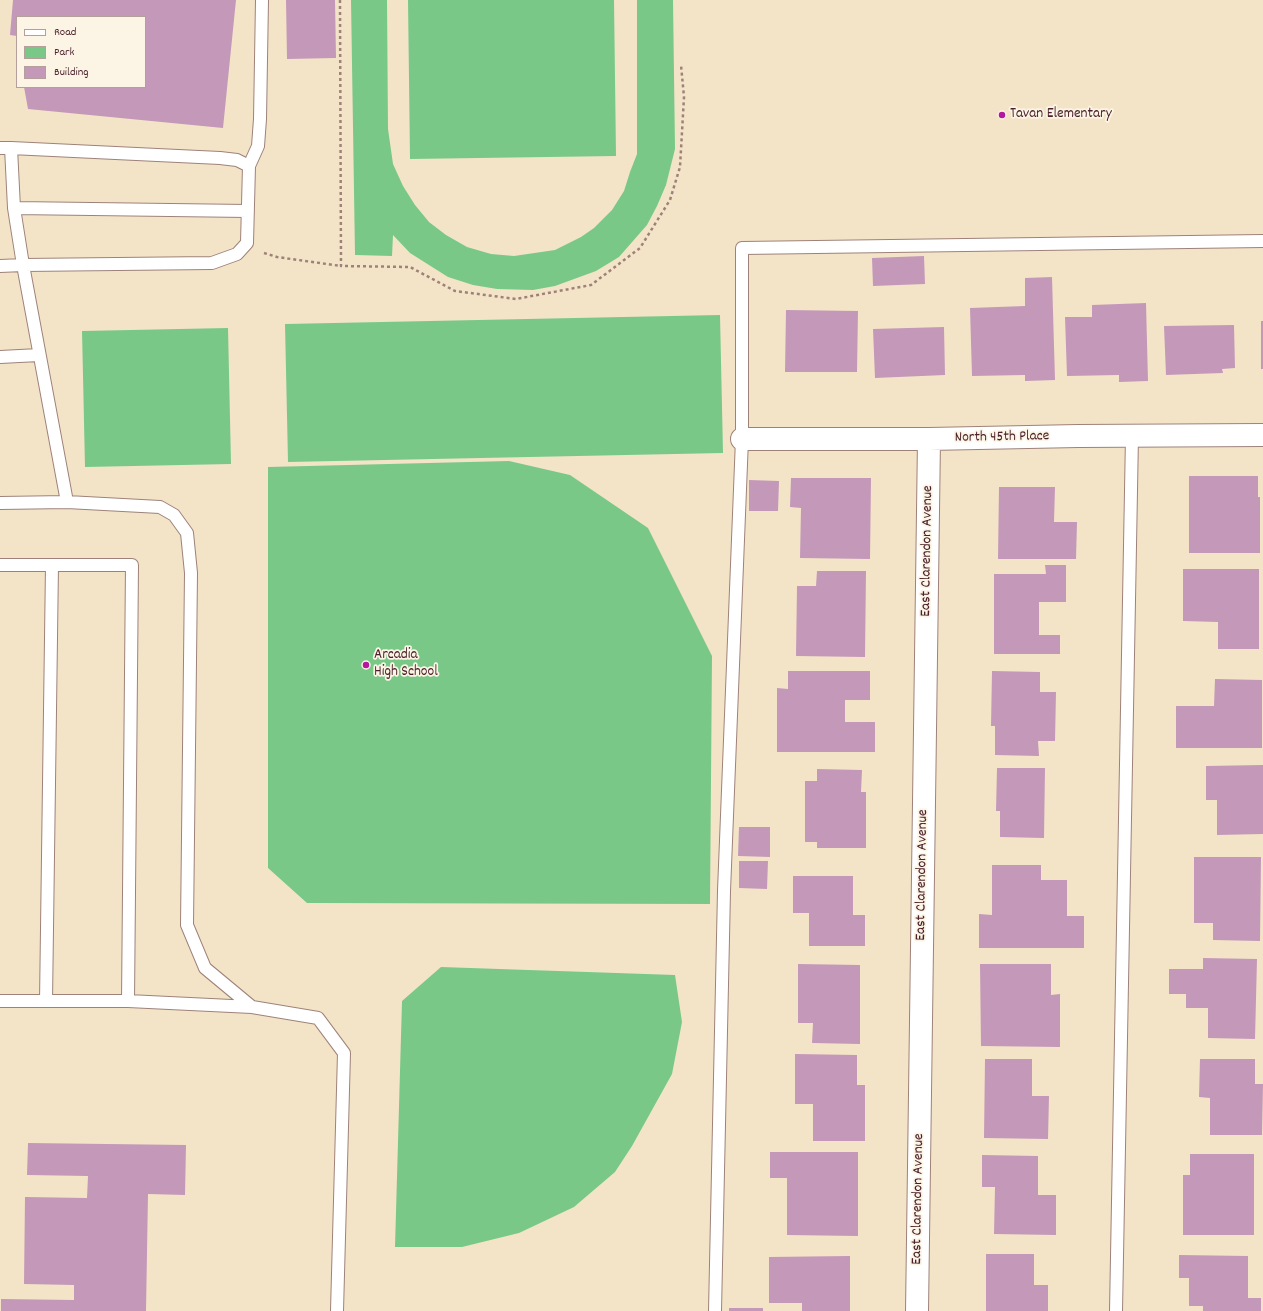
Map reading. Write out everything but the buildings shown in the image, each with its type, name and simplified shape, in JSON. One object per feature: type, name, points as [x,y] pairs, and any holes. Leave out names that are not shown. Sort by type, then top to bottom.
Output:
[{"type":"street","name":"North 45th Place","points":[[742,439],[929,439],[1263,435]]},
{"type":"street","name":"East Clarendon Avenue","points":[[917,1311],[929,439]]},
{"type":"lane","points":[[0,266],[212,263],[237,254],[247,243],[249,166],[258,146],[260,119],[262,0]]},
{"type":"lane","points":[[67,502],[23,265],[5,148],[220,158],[237,160],[249,166]]},
{"type":"lane","points":[[14,208],[248,211]]},
{"type":"lane","points":[[715,1311],[724,891],[742,439],[742,248],[1263,241]]},
{"type":"lane","points":[[0,357],[39,355]]},
{"type":"lane","points":[[1116,1311],[1132,436]]},
{"type":"lane","points":[[0,503],[67,502],[160,507],[174,514],[187,533],[191,573],[187,925],[204,968],[252,1007]]},
{"type":"lane","points":[[0,565],[132,565],[128,1001]]},
{"type":"lane","points":[[46,1001],[52,565]]},
{"type":"lane","points":[[0,1002],[128,1001],[252,1007],[318,1018],[344,1053],[337,1311]]},
{"type":"path","points":[[340,0],[341,266]]},
{"type":"path","points":[[264,253],[277,257],[341,266],[410,267],[455,291],[516,299],[591,286],[640,248],[670,200],[680,167],[684,97],[681,65]]},
{"type":"green space","points":[[351,0],[387,0],[388,129],[393,164],[403,186],[415,205],[429,222],[446,235],[467,247],[491,254],[514,256],[555,250],[581,237],[594,228],[612,210],[624,191],[637,154],[637,0],[673,0],[675,149],[666,185],[647,225],[619,257],[596,271],[555,286],[533,290],[497,289],[473,285],[448,277],[410,253],[393,235],[392,256],[355,255]]},
{"type":"green space","points":[[408,0],[614,0],[616,156],[410,159]]},
{"type":"green space","points":[[720,315],[723,453],[288,462],[285,324]]},
{"type":"green space","points":[[228,328],[231,464],[85,467],[82,331]]},
{"type":"green space","points":[[509,461],[570,475],[648,528],[712,656],[710,904],[307,903],[268,868],[268,467]]},
{"type":"green space","points":[[441,967],[675,975],[682,1022],[672,1074],[632,1146],[615,1172],[574,1207],[519,1233],[462,1247],[395,1247],[402,1001]]},
{"type":"place","name":"Tavan Elementary","points":[[1002,115]]},
{"type":"place","name":"Arcadia High School","points":[[366,665]]}]
